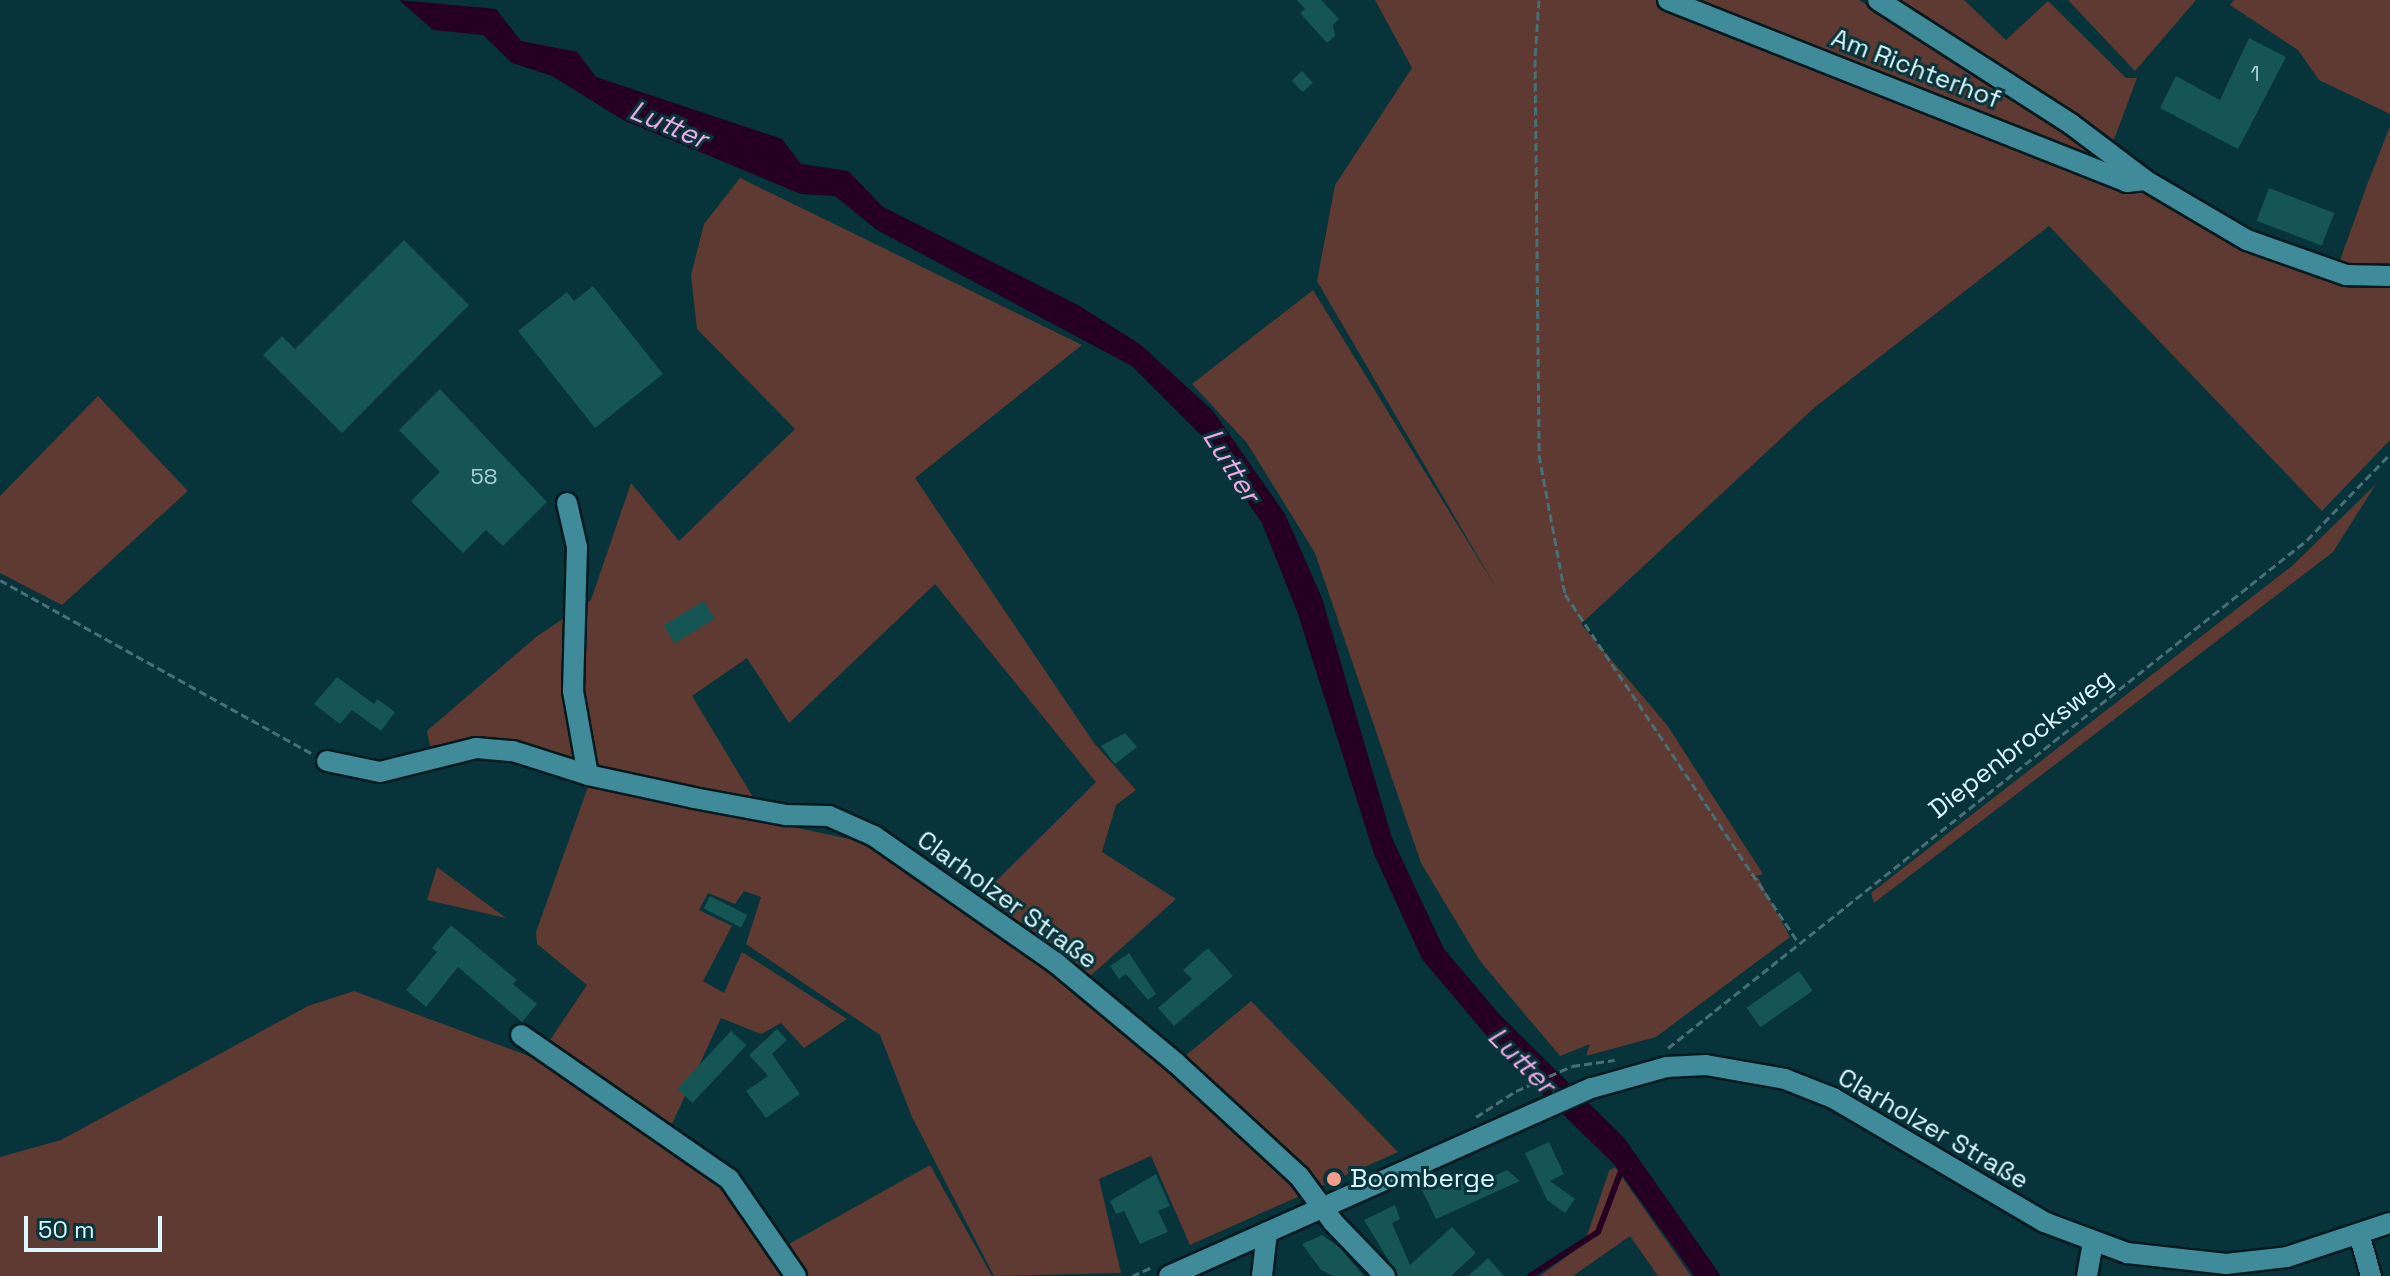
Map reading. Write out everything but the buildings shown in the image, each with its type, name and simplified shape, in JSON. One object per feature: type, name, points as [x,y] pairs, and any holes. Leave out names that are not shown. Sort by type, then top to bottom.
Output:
[{"type":"street","name":"Am Richterhof","points":[[1668,0],[2127,182],[2145,180]]},
{"type":"street","name":"Am Richterhof","points":[[1878,0],[2071,124],[2145,180],[2247,240],[2346,275],[2390,276]]},
{"type":"street","points":[[567,503],[577,547],[573,691],[588,775]]},
{"type":"street","name":"Clarholzer Straße","points":[[327,761],[380,772],[476,748],[513,751],[588,775],[786,815],[829,816],[874,836],[1056,963],[1176,1063],[1299,1176],[1323,1207]]},
{"type":"street","points":[[521,1035],[729,1179],[796,1276]]},
{"type":"street","name":"Clarholzer Straße","points":[[1169,1276],[1592,1088],[1666,1067],[1706,1065],[1785,1079],[1880,1123],[2002,1199],[2093,1243],[2165,1261],[2226,1264],[2287,1257],[2390,1223]]},
{"type":"street","points":[[1323,1207],[1385,1276]]},
{"type":"street","points":[[1262,1276],[1267,1232]]},
{"type":"street","points":[[2359,1234],[2371,1276]]},
{"type":"street","points":[[2087,1276],[2093,1243]]},
{"type":"path","points":[[1539,0],[1535,75],[1539,455],[1565,594],[1798,942]]},
{"type":"path","name":"Diepenbrocksweg","points":[[1667,1053],[1686,1030],[2307,540],[2390,454]]},
{"type":"path","points":[[0,580],[327,761]]},
{"type":"path","points":[[1516,1091],[1572,1066]]},
{"type":"shaded area","points":[[1375,0],[1859,0],[2246,251],[2348,288],[2390,287],[2390,440],[2322,511],[2049,226],[1815,407],[1581,624],[1667,725],[1763,874],[1748,878],[1758,877],[1790,937],[1656,1037],[1586,1056],[1590,1044],[1560,1056],[1480,961],[1421,863],[1315,553],[1247,443],[1192,384],[1313,290],[1497,589],[1317,281],[1335,185],[1412,68]]},
{"type":"shaded area","points":[[1892,0],[1964,0],[2006,40],[2048,1],[2126,78],[2137,78],[2112,145]]},
{"type":"shaded area","points":[[2068,0],[2196,0],[2135,71]]},
{"type":"shaded area","points":[[2234,0],[2390,0],[2390,114],[2319,80],[2298,50],[2230,5]]},
{"type":"shaded area","points":[[2390,126],[2390,263],[2339,263],[2367,185]]},
{"type":"shaded area","points":[[740,178],[1082,345],[915,478],[1094,743],[1136,790],[1116,805],[1102,852],[1176,899],[1087,979],[977,900],[1096,782],[935,584],[789,723],[747,658],[692,696],[756,802],[474,741],[430,746],[427,731],[536,637],[591,600],[631,483],[679,541],[795,429],[697,329],[691,275],[704,224]]},
{"type":"shaded area","points":[[98,396],[188,491],[62,605],[0,573],[0,496]]},
{"type":"shaded area","points":[[2376,484],[2333,552],[1874,903],[1871,893],[2292,566]]},
{"type":"shaded area","points":[[589,784],[864,842],[1052,970],[1171,1068],[1251,1001],[1398,1152],[1190,1245],[1151,1156],[1099,1179],[1121,1273],[994,1276],[912,1117],[880,1035],[746,944],[761,897],[744,891],[735,904],[708,893],[699,910],[732,926],[703,981],[724,993],[742,952],[847,1019],[804,1048],[781,1023],[761,1034],[721,1018],[671,1126],[546,1046],[587,985],[537,944],[536,932]]},
{"type":"shaded area","points":[[437,867],[506,918],[427,900]]},
{"type":"shaded area","points":[[354,991],[537,1059],[726,1181],[790,1276],[0,1276],[0,1157],[61,1140],[308,1006]]},
{"type":"shaded area","points":[[930,1165],[992,1276],[802,1276],[782,1248]]},
{"type":"shaded area","points":[[1615,1167],[1691,1276],[1658,1276],[1630,1236],[1573,1276],[1540,1276],[1584,1244],[1609,1171]]},
{"type":"water","name":"Lutter","points":[[399,0],[496,9],[521,41],[577,52],[596,77],[782,139],[801,164],[848,171],[883,207],[1078,305],[1141,345],[1213,411],[1285,514],[1322,598],[1392,838],[1444,949],[1499,1014],[1624,1138],[1721,1276],[1694,1276],[1614,1164],[1508,1061],[1422,959],[1374,854],[1298,614],[1262,523],[1201,435],[1132,366],[877,230],[835,196],[801,194],[623,120],[552,76],[512,63],[483,35],[433,30]]},
{"type":"waterway","points":[[1530,1276],[1598,1232],[1623,1166]]},
{"type":"place","name":"Boomberge","points":[[1334,1179]]}]
